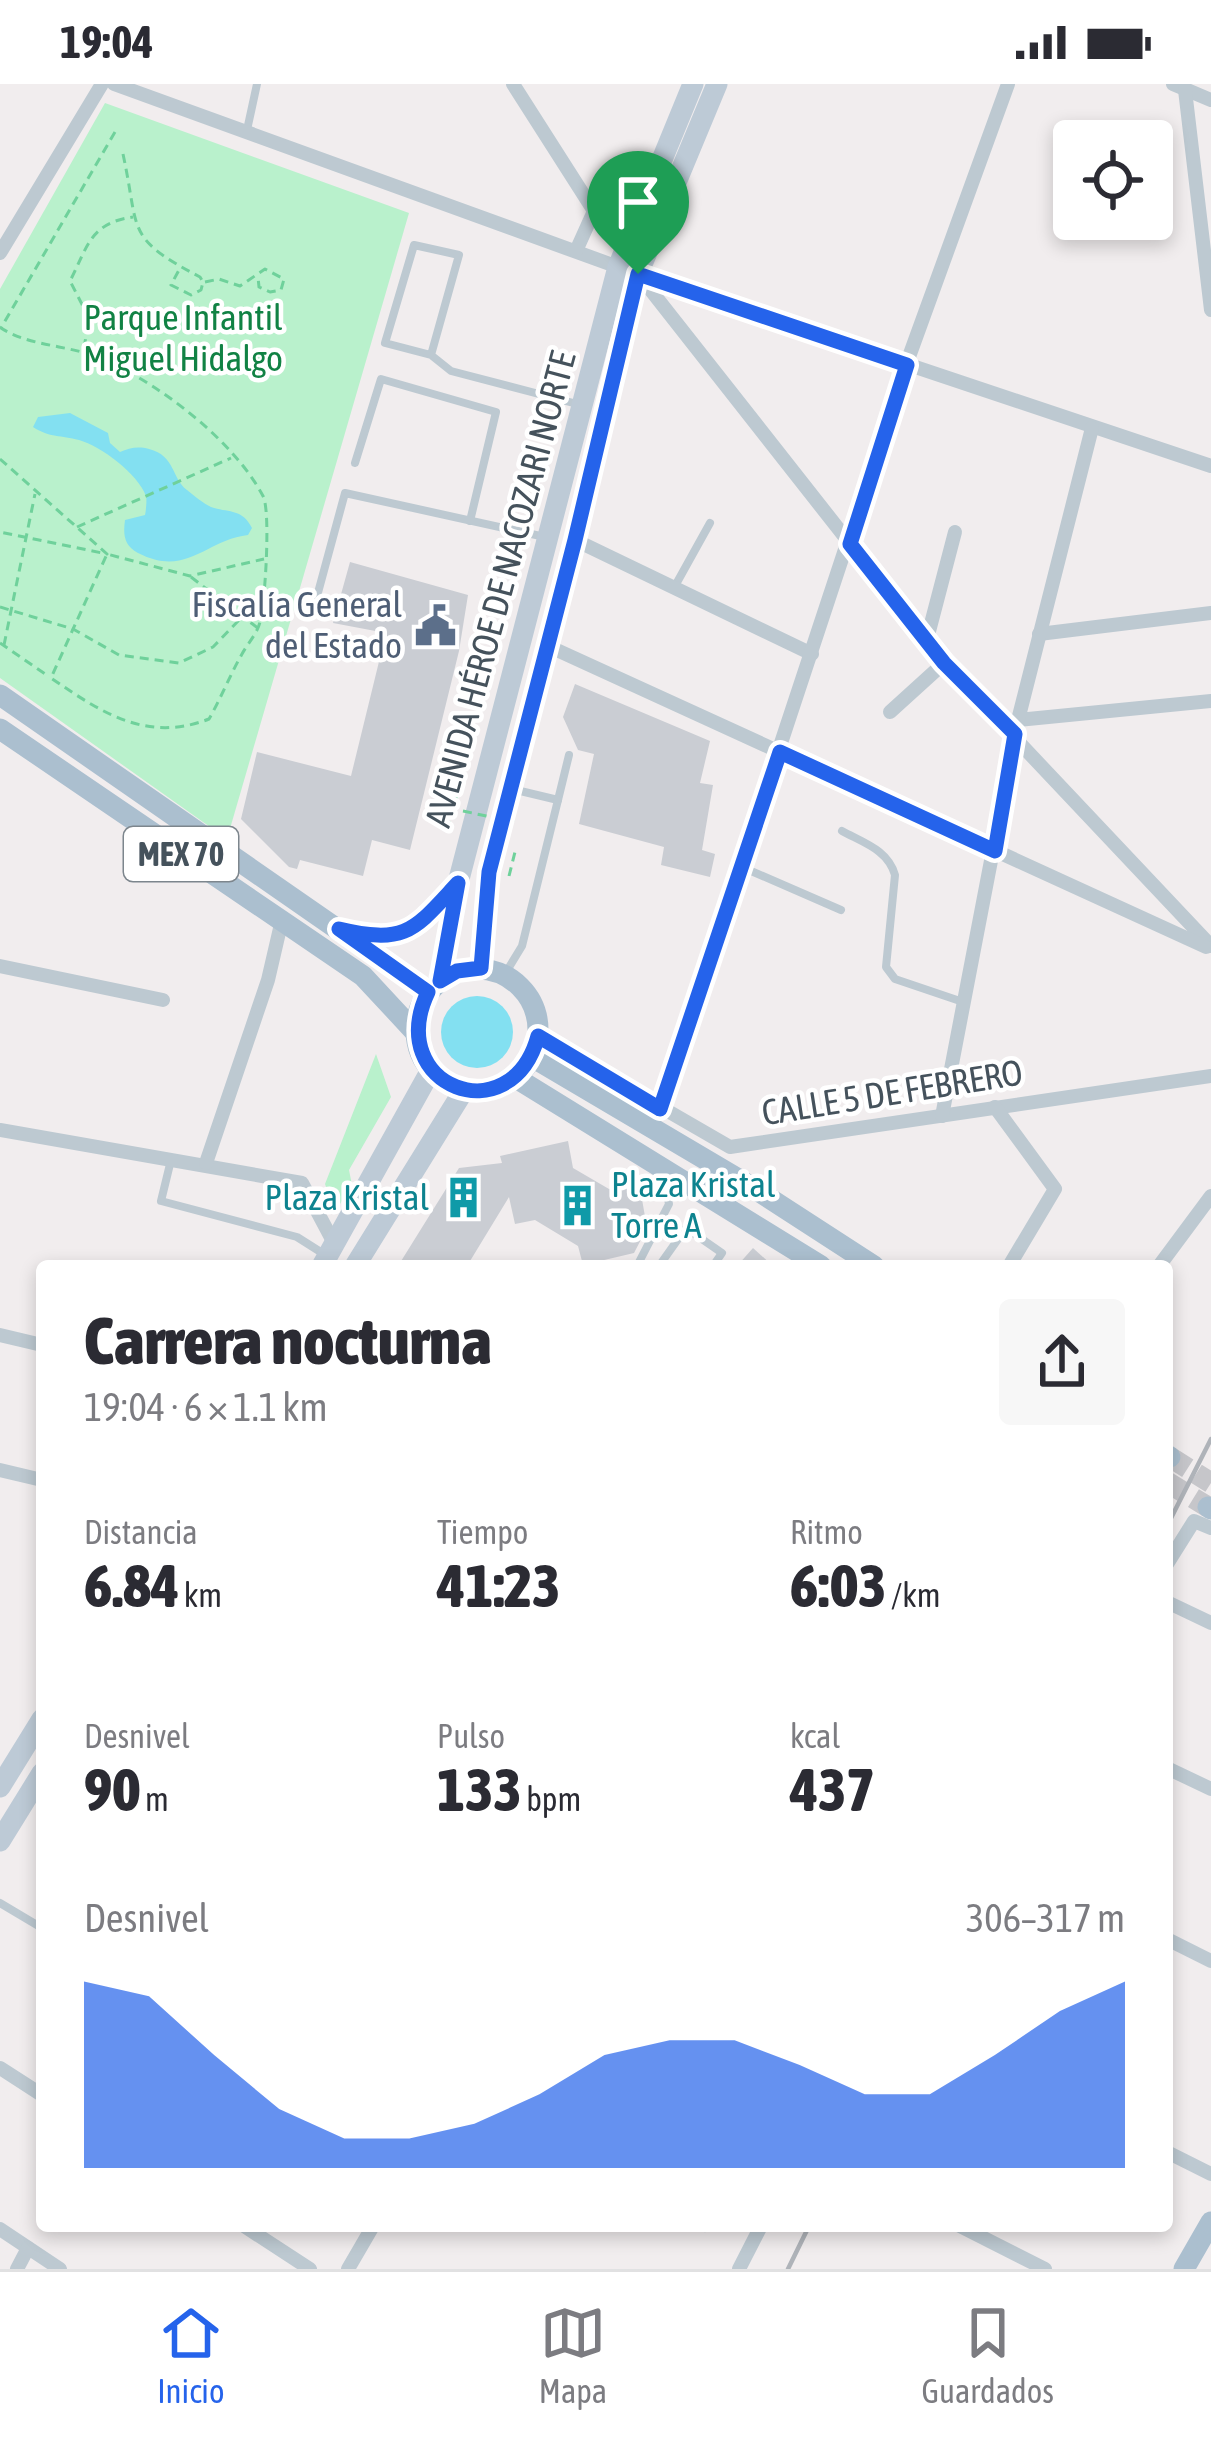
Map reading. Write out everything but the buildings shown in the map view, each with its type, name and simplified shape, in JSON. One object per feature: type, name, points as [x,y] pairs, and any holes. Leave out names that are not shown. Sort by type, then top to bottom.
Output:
[{"type":"main road","name":"AVENIDA HÉROE DE NACOZARI NORTE","points":[[434,987],[582,405],[693,84]]},
{"type":"main road","name":"AVENIDA HÉROE DE NACOZARI NORTE","points":[[481,968],[489,872],[575,540],[628,263],[717,84]]},
{"type":"main road","name":"MEX 70","points":[[0,694],[339,929],[434,987]]},
{"type":"main road","name":"MEX 70","points":[[0,729],[363,976],[416,1033],[431,1070]]},
{"type":"main road","points":[[339,929],[389,936],[416,928],[458,883]]},
{"type":"main road","points":[[328,1256],[431,1070],[464,1090],[488,1090],[516,1078],[536,1046],[537,1013],[524,989],[505,974],[481,968],[457,971],[434,987],[418,1013],[416,1033]]},
{"type":"main road","points":[[536,1046],[865,1260]]},
{"type":"main road","points":[[516,1078],[811,1260]]},
{"type":"main road","points":[[359,1260],[464,1090]]},
{"type":"main road","points":[[0,1787],[36,1729]]},
{"type":"main road","points":[[0,1840],[36,1782]]},
{"type":"main road","points":[[1184,2269],[1211,2222]]},
{"type":"street","points":[[0,253],[102,84]]},
{"type":"street","points":[[114,84],[576,251],[628,263],[907,365],[1211,466]]},
{"type":"street","points":[[513,84],[628,263],[944,663],[1016,727],[1211,948]]},
{"type":"street","points":[[660,1109],[907,365],[1008,84]]},
{"type":"street","points":[[1179,87],[1211,100]]},
{"type":"street","points":[[1179,87],[1208,259],[1211,310]]},
{"type":"street","points":[[576,251],[594,211]]},
{"type":"street","points":[[942,1116],[1016,727],[1092,428]]},
{"type":"street","points":[[927,639],[955,532]]},
{"type":"street","points":[[575,540],[812,654]]},
{"type":"street","points":[[1039,634],[1211,613]]},
{"type":"street","points":[[548,646],[1211,948]]},
{"type":"street","points":[[890,712],[944,663]]},
{"type":"street","points":[[1016,727],[1211,701]]},
{"type":"street","points":[[206,1163],[268,980],[281,924]]},
{"type":"street","points":[[0,966],[163,1000]]},
{"type":"street","name":"CALLE 5 DE FEBRERO","points":[[536,1046],[730,1147],[1211,1076]]},
{"type":"street","points":[[994,1107],[1055,1189],[1014,1260]]},
{"type":"street","points":[[0,1130],[302,1183],[328,1256]]},
{"type":"street","points":[[1163,1260],[1211,1196]]},
{"type":"street","points":[[0,1335],[36,1344]]},
{"type":"street","points":[[0,1470],[36,1479]]},
{"type":"street","points":[[1173,1557],[1206,1516]]},
{"type":"street","points":[[1173,1605],[1211,1623]]},
{"type":"street","points":[[1173,1771],[1211,1789]]},
{"type":"street","points":[[1173,1943],[1211,1961]]},
{"type":"street","points":[[0,2068],[36,2091]]},
{"type":"street","points":[[1173,2155],[1211,2174]]},
{"type":"street","points":[[0,2229],[60,2269]]},
{"type":"street","points":[[253,2232],[310,2269]]},
{"type":"street","points":[[348,2269],[370,2232]]},
{"type":"street","points":[[739,2269],[758,2232]]},
{"type":"street","points":[[972,2232],[1045,2269]]},
{"type":"street","points":[[16,2269],[28,2248]]},
{"type":"lane","points":[[247,132],[257,84]]},
{"type":"lane","points":[[431,355],[459,255],[414,245],[385,343],[431,355],[451,370],[582,405]]},
{"type":"lane","points":[[355,463],[381,379],[496,412],[470,520]]},
{"type":"lane","points":[[316,600],[346,493],[547,537]]},
{"type":"lane","points":[[675,586],[710,523]]},
{"type":"lane","points":[[505,974],[522,946],[569,755]]},
{"type":"lane","points":[[511,789],[557,800]]},
{"type":"lane","points":[[842,831],[891,862],[895,875],[886,968],[895,980],[964,1002]]},
{"type":"lane","points":[[741,867],[841,910]]},
{"type":"lane","points":[[171,1158],[161,1201],[297,1237],[328,1256]]},
{"type":"lane","points":[[640,1260],[669,1204],[660,1167]]},
{"type":"lane","points":[[662,1260],[686,1228],[722,1253],[717,1260]]},
{"type":"lane","points":[[0,1904],[36,1925]]},
{"type":"path","points":[[36,490],[2,644],[82,699],[138,725],[178,731],[209,719],[259,629],[268,515],[264,497],[215,435],[136,374],[83,350],[14,337],[2,328],[115,132]]},
{"type":"path","points":[[123,154],[135,217],[142,238],[153,251],[203,282],[219,279],[240,286],[266,269],[284,279],[281,290],[270,292],[260,286],[258,277]]},
{"type":"path","points":[[83,350],[89,318],[70,281],[93,233],[111,221],[135,217]]},
{"type":"path","points":[[180,268],[171,285],[176,291],[191,295],[201,290],[203,282]]},
{"type":"path","points":[[76,527],[233,458]]},
{"type":"path","points":[[0,459],[106,554]]},
{"type":"path","points":[[0,532],[190,575],[259,629]]},
{"type":"path","points":[[51,678],[106,554]]},
{"type":"path","points":[[190,575],[264,559]]},
{"type":"path","points":[[0,607],[73,629],[119,655],[179,663],[213,647],[243,616]]},
{"type":"path","points":[[463,811],[514,822]]},
{"type":"green space","name":"Parque Infantil Miguel Hidalgo","points":[[105,103],[409,213],[227,839],[0,678],[0,289]]},
{"type":"green space","points":[[376,1054],[391,1097],[349,1170],[352,1185],[335,1212],[325,1184]]},
{"type":"water","points":[[70,413],[108,433],[110,443],[120,452],[137,448],[158,452],[182,485],[199,499],[244,517],[252,528],[248,535],[183,560],[155,560],[133,550],[126,539],[125,520],[145,515],[146,502],[135,479],[98,448],[33,427],[38,417]]},
{"type":"water","points":[[477,996],[503,1006],[513,1032],[503,1058],[477,1068],[451,1058],[441,1032],[451,1006]]},
{"type":"tunnel","points":[[1173,1459],[1211,1483]]},
{"type":"tunnel","points":[[1173,1486],[1208,1507]]},
{"type":"railway","points":[[1173,1514],[1211,1439]]},
{"type":"railway","points":[[788,2269],[806,2232]]},
{"type":"place","name":"Fiscalía General del Estado","points":[[436,625]]},
{"type":"place","name":"Plaza Kristal","points":[[463,1197]]},
{"type":"place","name":"Plaza Kristal Torre A","points":[[577,1205]]},
{"type":"route","points":[[638,274],[907,365],[850,544],[944,663],[1015,734],[995,851],[780,752],[660,1109],[538,1036],[530,1062],[506,1085],[464,1090],[448,1084],[431,1070],[416,1033],[418,1013],[428,992],[339,929],[389,936],[416,928],[458,883],[440,981],[457,971],[481,968],[489,872],[638,274]]}]
